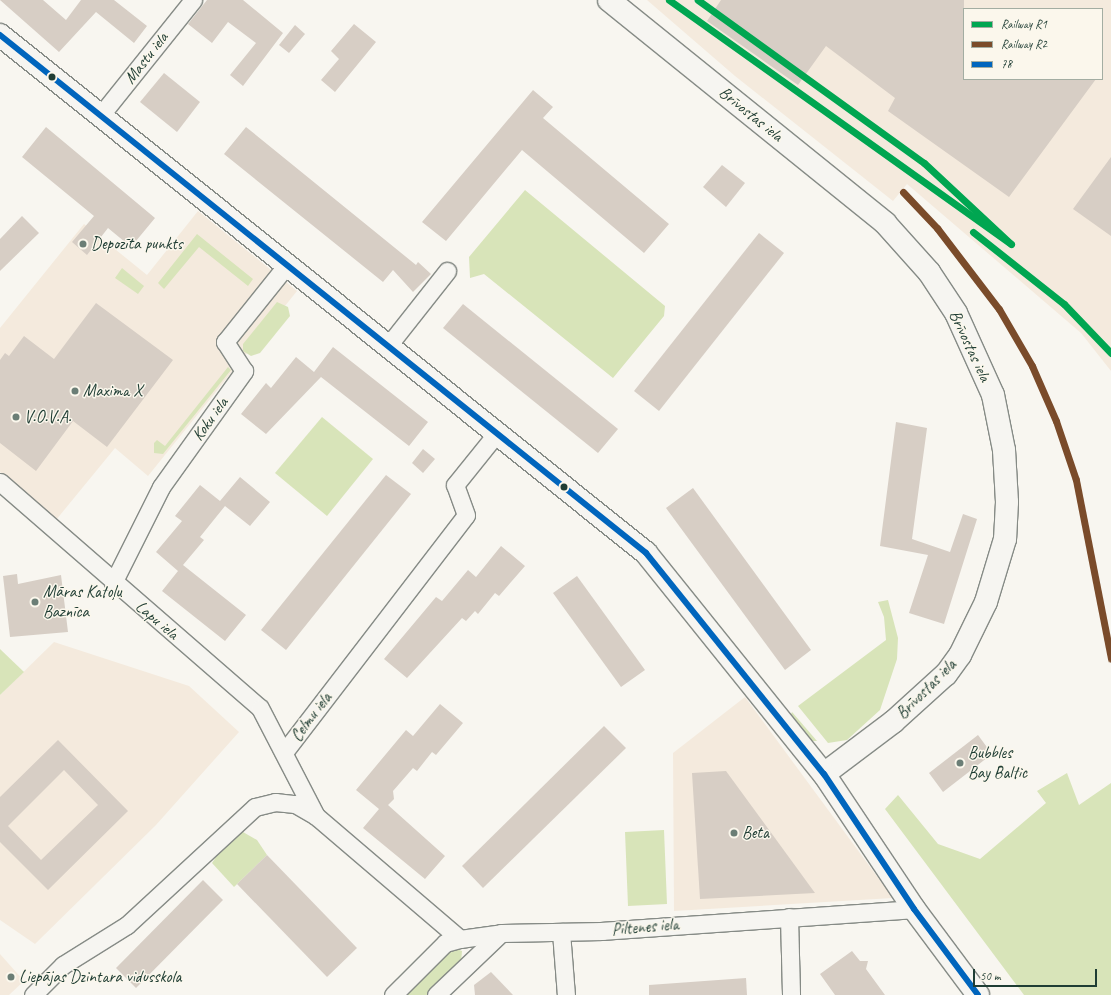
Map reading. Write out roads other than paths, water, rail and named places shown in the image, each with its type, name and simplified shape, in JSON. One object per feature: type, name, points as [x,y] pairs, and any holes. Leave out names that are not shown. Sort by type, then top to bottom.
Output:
[{"type":"main road","name":"Brīvostas iela","points":[[609,0],[885,224],[929,272],[956,313],[993,395],[1004,450],[1007,502],[1005,539],[986,602],[960,655],[946,674],[893,722],[824,774]]},
{"type":"main road","points":[[0,35],[286,267],[646,553],[824,774],[914,909],[978,995]]},
{"type":"street","name":"Mastu iela","points":[[100,116],[193,0]]},
{"type":"street","name":"Koku iela","points":[[113,583],[161,486],[244,371],[225,342],[286,267]]},
{"type":"street","points":[[387,347],[447,271]]},
{"type":"street","name":"Celmu iela","points":[[316,816],[285,751],[466,515],[454,485],[496,434]]},
{"type":"street","name":"Lapu iela","points":[[0,482],[113,583],[260,708],[285,751]]},
{"type":"street","points":[[33,995],[63,965],[127,925],[255,807],[275,802],[295,804],[316,816],[460,939]]},
{"type":"street","name":"Piltenes iela","points":[[393,995],[445,943],[460,939],[502,933],[561,932],[914,909]]},
{"type":"street","points":[[789,917],[791,995]]},
{"type":"street","points":[[561,932],[566,995]]},
{"type":"street","points":[[436,995],[502,933]]},
{"type":"rail line","name":"R1","points":[[669,0],[1011,244],[924,163],[698,0]]},
{"type":"rail line","name":"R2","points":[[903,192],[937,228],[999,309],[1032,366],[1056,421],[1076,480],[1111,659]]},
{"type":"rail line","name":"R1","points":[[973,232],[1064,304],[1111,353]]},
{"type":"place","name":"Depozīta punkts","points":[[83,244]]},
{"type":"place","name":"Maxima X","points":[[75,391]]},
{"type":"place","name":"V.O.V.A.","points":[[16,417]]},
{"type":"place","name":"Māras Katoļu Baznīca","points":[[35,602]]},
{"type":"place","name":"Bubbles Bay Baltic","points":[[960,763]]},
{"type":"place","name":"Beta","points":[[734,833]]},
{"type":"place","name":"Liepājas Dzintara vidusskola","points":[[11,977]]}]
